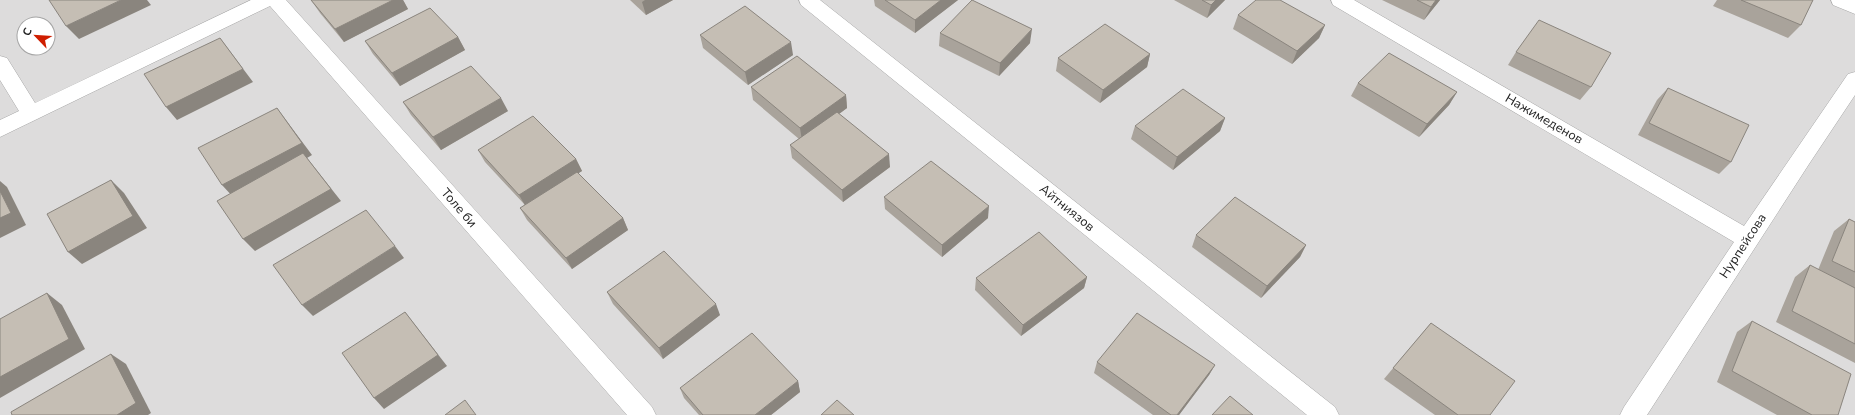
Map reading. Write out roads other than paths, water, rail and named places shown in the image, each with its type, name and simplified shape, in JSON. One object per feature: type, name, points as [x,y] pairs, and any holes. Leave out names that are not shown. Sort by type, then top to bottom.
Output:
[{"type":"street","points":[[0,129],[267,0]]},
{"type":"street","name":"Толе би","points":[[275,0],[642,415]]},
{"type":"street","name":"Айтниязов","points":[[808,0],[1326,415]]},
{"type":"street","name":"Нажимеденов","points":[[1340,0],[1748,239]]},
{"type":"street","points":[[1840,0],[1855,7]]},
{"type":"street","points":[[0,63],[30,114]]},
{"type":"street","name":"Нурпейсова","points":[[1633,415],[1855,79]]}]
